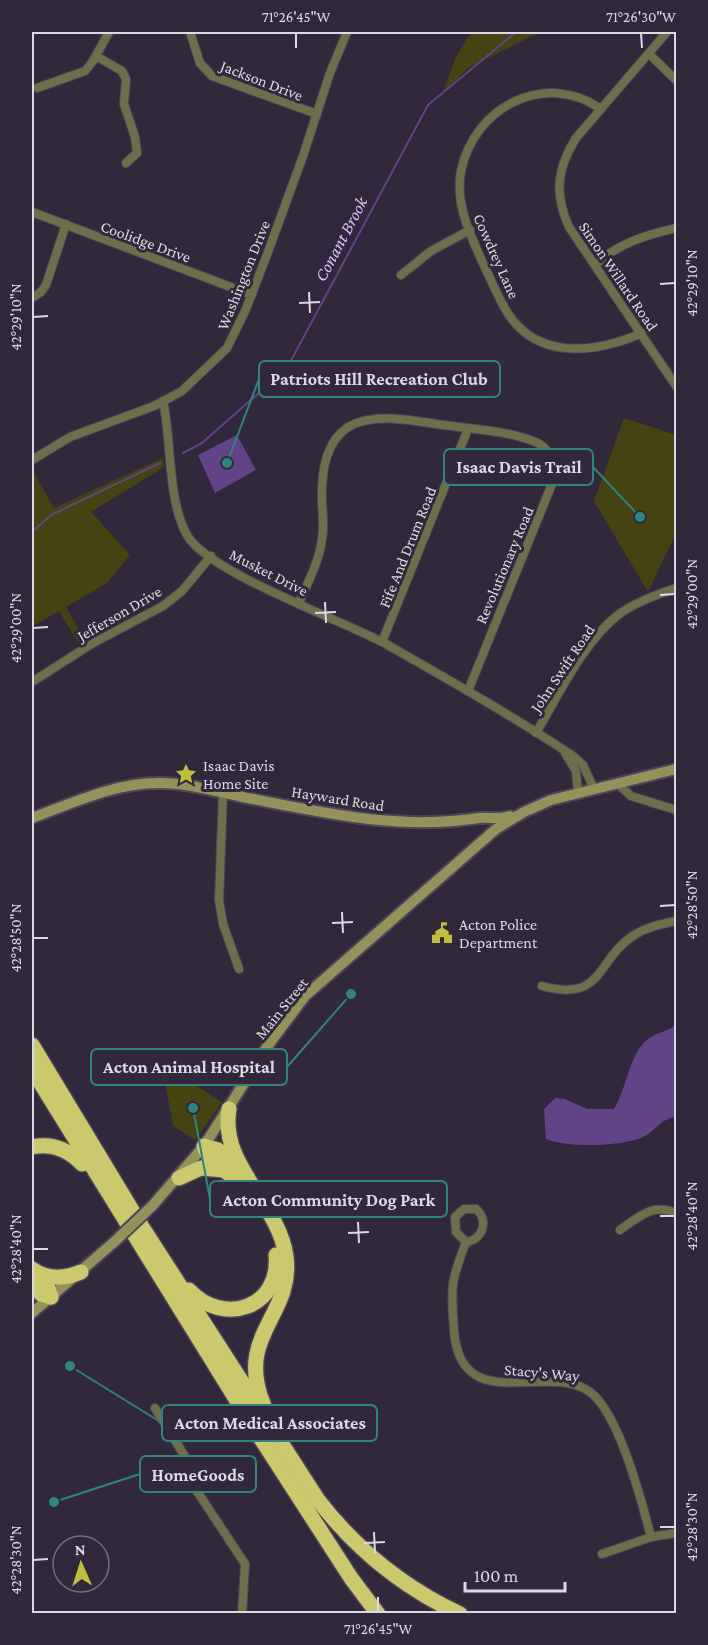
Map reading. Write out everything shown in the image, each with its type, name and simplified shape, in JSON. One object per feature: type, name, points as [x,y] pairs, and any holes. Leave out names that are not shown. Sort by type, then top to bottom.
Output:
[{"type":"highway","points":[[32,1045],[168,1267],[279,1442],[322,1505],[355,1542],[403,1582],[460,1614]]},
{"type":"highway","points":[[32,1069],[105,1191],[344,1567],[378,1614]]},
{"type":"highway","points":[[229,1109],[229,1141],[270,1212],[285,1255],[283,1288],[258,1347],[254,1369],[256,1386],[279,1442]]},
{"type":"highway","points":[[32,1147],[50,1146],[68,1152],[105,1191]]},
{"type":"highway","points":[[204,1146],[214,1148],[226,1155],[249,1179]]},
{"type":"highway","points":[[168,1267],[197,1299],[216,1309],[242,1308],[255,1302],[268,1289],[277,1266],[273,1242],[253,1198],[232,1174],[209,1156],[204,1146]]},
{"type":"highway","points":[[178,1178],[206,1167],[232,1174]]},
{"type":"highway","points":[[32,1269],[45,1276],[58,1278],[81,1272]]},
{"type":"highway","points":[[32,1269],[48,1288],[51,1297]]},
{"type":"highway","points":[[32,1285],[41,1294],[51,1297]]},
{"type":"main road","name":"Main Street","points":[[32,1313],[113,1243],[178,1178],[204,1146],[269,1044],[305,996],[493,832],[524,812],[578,793],[676,769]]},
{"type":"main road","name":"Hayward Road","points":[[32,817],[102,792],[141,785],[182,785],[345,817],[409,824],[499,819],[524,812]]},
{"type":"main road","points":[[466,821],[493,832],[496,825],[487,819]]},
{"type":"street","points":[[37,88],[80,74],[96,56],[109,32]]},
{"type":"street","name":"Jackson Drive","points":[[190,32],[200,63],[212,76],[317,114]]},
{"type":"street","name":"Washington Drive","points":[[32,460],[70,437],[182,392],[222,354],[235,333],[252,295],[330,73],[347,32]]},
{"type":"street","name":"Simon Willard Road","points":[[667,32],[600,109],[565,155],[558,187],[560,202],[569,227],[676,386]]},
{"type":"street","points":[[649,54],[676,80]]},
{"type":"street","points":[[96,56],[122,70],[126,79],[124,104],[137,146],[137,153],[126,163]]},
{"type":"street","name":"Cowdrey Lane","points":[[600,109],[576,96],[550,93],[514,102],[486,122],[474,138],[461,172],[461,204],[470,230],[508,314],[524,332],[557,348],[582,350],[613,344],[642,333]]},
{"type":"street","name":"Coolidge Drive","points":[[32,212],[252,295]]},
{"type":"street","points":[[32,298],[46,285],[66,224]]},
{"type":"street","points":[[596,264],[618,247],[676,228]]},
{"type":"street","points":[[401,275],[431,251],[470,230]]},
{"type":"street","name":"Musket Drive","points":[[163,401],[178,516],[188,537],[211,556],[239,574],[382,642],[468,691],[557,746],[583,765],[594,789]]},
{"type":"street","name":"Revolutionary Road","points":[[298,603],[311,578],[322,541],[326,455],[337,435],[355,422],[381,417],[468,429],[538,443],[549,453],[554,472],[543,507],[468,691]]},
{"type":"street","name":"Fife And Drum Road","points":[[382,642],[468,429]]},
{"type":"street","name":"Jefferson Drive","points":[[32,682],[93,643],[163,606],[182,591],[211,556]]},
{"type":"street","name":"John Swift Road","points":[[536,733],[592,643],[613,619],[632,606],[676,588]]},
{"type":"street","name":"Musket Drive","points":[[557,746],[568,757],[576,771],[578,793]]},
{"type":"street","points":[[619,784],[631,796],[676,810]]},
{"type":"street","points":[[223,793],[219,900],[223,924],[238,969]]},
{"type":"street","points":[[542,986],[562,991],[586,986],[600,974],[615,952],[635,934],[658,924],[676,921]]},
{"type":"street","points":[[620,1230],[651,1209],[665,1208],[676,1213]]},
{"type":"street","name":"Stacy's Way","points":[[464,1209],[476,1209],[484,1219],[484,1226],[475,1240],[466,1242],[456,1232],[455,1217],[464,1209]]},
{"type":"street","name":"Stacy's Way","points":[[466,1242],[450,1288],[455,1342],[464,1365],[478,1376],[492,1381],[576,1386],[593,1395],[623,1446],[651,1537]]},
{"type":"street","points":[[155,1408],[189,1462],[193,1485],[244,1564],[242,1614]]},
{"type":"street","points":[[602,1554],[651,1537],[676,1533]]},
{"type":"shaded area","points":[[471,32],[540,32],[468,68],[442,94],[456,57]]},
{"type":"shaded area","points":[[624,418],[676,435],[676,533],[648,592],[594,501]]},
{"type":"shaded area","points":[[237,435],[256,470],[215,493],[198,455]]},
{"type":"shaded area","points":[[163,458],[164,467],[91,512],[130,555],[107,583],[66,607],[85,640],[79,644],[59,611],[32,627],[32,469],[54,508]]},
{"type":"shaded area","points":[[676,1026],[676,1117],[663,1122],[636,1140],[581,1145],[546,1139],[544,1109],[555,1098],[565,1099],[587,1109],[614,1109],[641,1046],[649,1038]]},
{"type":"shaded area","points":[[177,1074],[222,1102],[195,1140],[173,1126],[166,1087]]},
{"type":"waterway","name":"Conant Brook","points":[[183,453],[202,443],[287,368],[428,105],[516,32]]},
{"type":"waterway","name":"Conant Brook","points":[[32,532],[51,515],[160,463]]},
{"type":"place","name":"Patriots Hill Recreation Club","points":[[227,463]]},
{"type":"place","name":"Isaac Davis Trail","points":[[640,517]]},
{"type":"place","name":"Isaac Davis Home Site","points":[[186,774]]},
{"type":"place","name":"Acton Police Department","points":[[442,933]]},
{"type":"place","name":"Acton Animal Hospital","points":[[351,994]]},
{"type":"place","name":"Acton Community Dog Park","points":[[193,1108]]},
{"type":"place","name":"Acton Medical Associates","points":[[70,1366]]},
{"type":"place","name":"HomeGoods","points":[[54,1502]]}]
